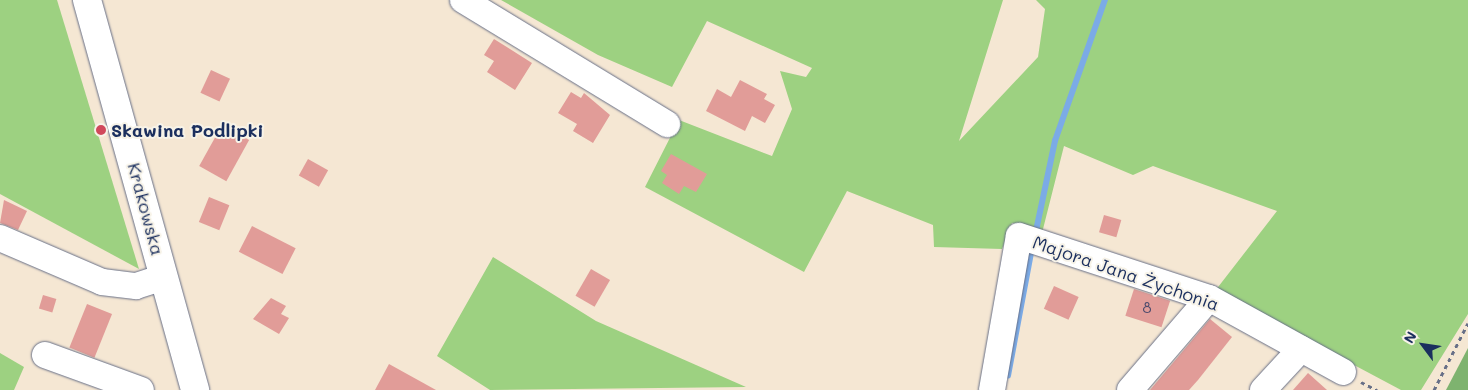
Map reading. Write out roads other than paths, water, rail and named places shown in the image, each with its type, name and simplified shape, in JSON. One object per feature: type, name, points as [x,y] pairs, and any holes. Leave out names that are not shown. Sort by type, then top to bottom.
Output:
[{"type":"main road","name":"Krakowska","points":[[87,0],[195,390]]},
{"type":"street","points":[[463,0],[667,124]]},
{"type":"street","name":"Majora Jana Żychonia","points":[[992,390],[1019,236],[1209,298],[1343,372]]},
{"type":"street","points":[[0,238],[102,282],[136,286],[164,277]]},
{"type":"street","points":[[1130,390],[1209,298]]},
{"type":"street","points":[[1263,390],[1301,350]]},
{"type":"street","points":[[45,355],[142,390]]},
{"type":"waterway","points":[[1036,231],[1055,141],[1105,0]]},
{"type":"waterway","points":[[1008,376],[1032,248]]},
{"type":"place","name":"Skawina Podlipki","points":[[101,130]]}]
